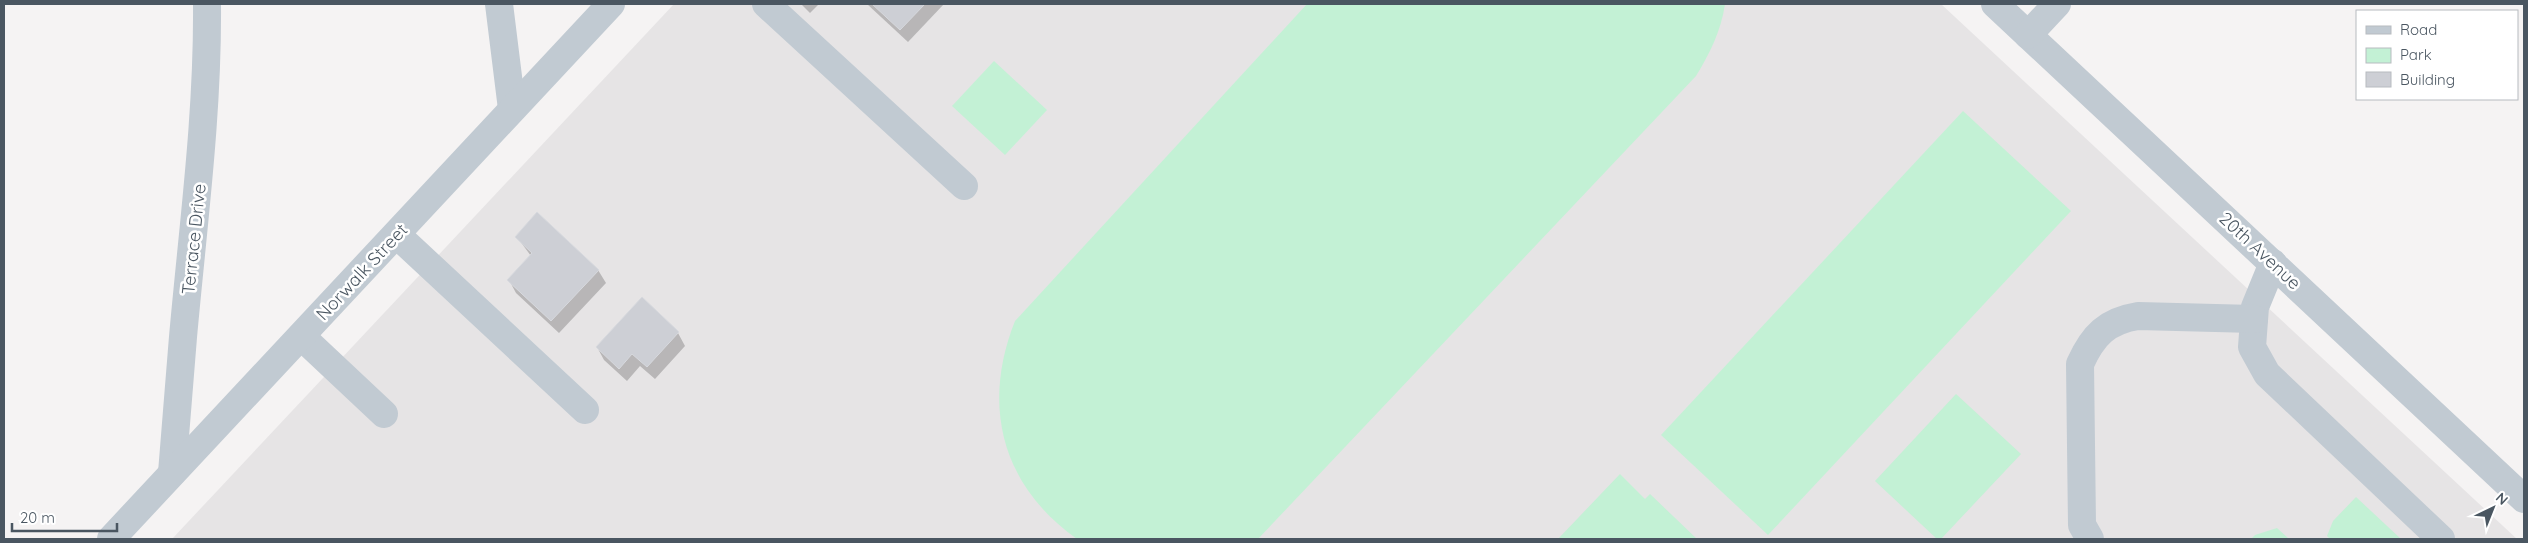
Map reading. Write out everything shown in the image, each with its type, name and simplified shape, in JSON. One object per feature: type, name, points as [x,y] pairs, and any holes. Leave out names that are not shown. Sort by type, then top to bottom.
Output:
[{"type":"street","name":"Terrace Drive","points":[[172,473],[183,336],[201,170],[208,52],[207,4]]},
{"type":"street","points":[[499,4],[512,109]]},
{"type":"street","name":"Norwalk Street","points":[[111,539],[302,337],[611,4]]},
{"type":"street","points":[[766,4],[964,186]]},
{"type":"street","name":"20th Avenue","points":[[1995,4],[2524,499]]},
{"type":"street","points":[[2028,35],[2057,4]]},
{"type":"street","points":[[397,235],[585,410]]},
{"type":"street","points":[[2272,263],[2256,307],[2252,347],[2267,374],[2441,539]]},
{"type":"street","points":[[2090,539],[2082,525],[2080,364],[2088,346],[2096,335],[2120,318],[2138,316],[2254,319]]},
{"type":"street","points":[[302,337],[384,414]]},
{"type":"shaded area","points":[[674,4],[1941,4],[2517,539],[172,539]]},
{"type":"green space","points":[[1307,4],[1725,4],[1714,42],[1696,76],[1258,539],[1077,539],[1051,518],[1031,495],[1015,469],[1005,442],[1000,413],[1000,383],[1005,353],[1015,321]]},
{"type":"green space","points":[[994,61],[1047,110],[1005,155],[952,106]]},
{"type":"green space","points":[[1963,111],[2071,211],[1768,535],[1661,435]]},
{"type":"green space","points":[[1956,394],[2021,454],[1941,539],[1937,539],[1875,481]]},
{"type":"green space","points":[[1620,474],[1645,499],[1650,494],[1697,539],[1558,539]]},
{"type":"green space","points":[[2356,497],[2401,539],[2330,539],[2327,536],[2333,521]]},
{"type":"green space","points":[[2277,528],[2289,539],[2251,539],[2255,535]]},
{"type":"building","points":[[872,4],[925,4],[900,30]]},
{"type":"building","points":[[537,212],[599,270],[551,321],[507,280],[532,253],[515,237]]},
{"type":"building","points":[[642,297],[679,332],[647,367],[632,354],[619,369],[596,347]]}]
